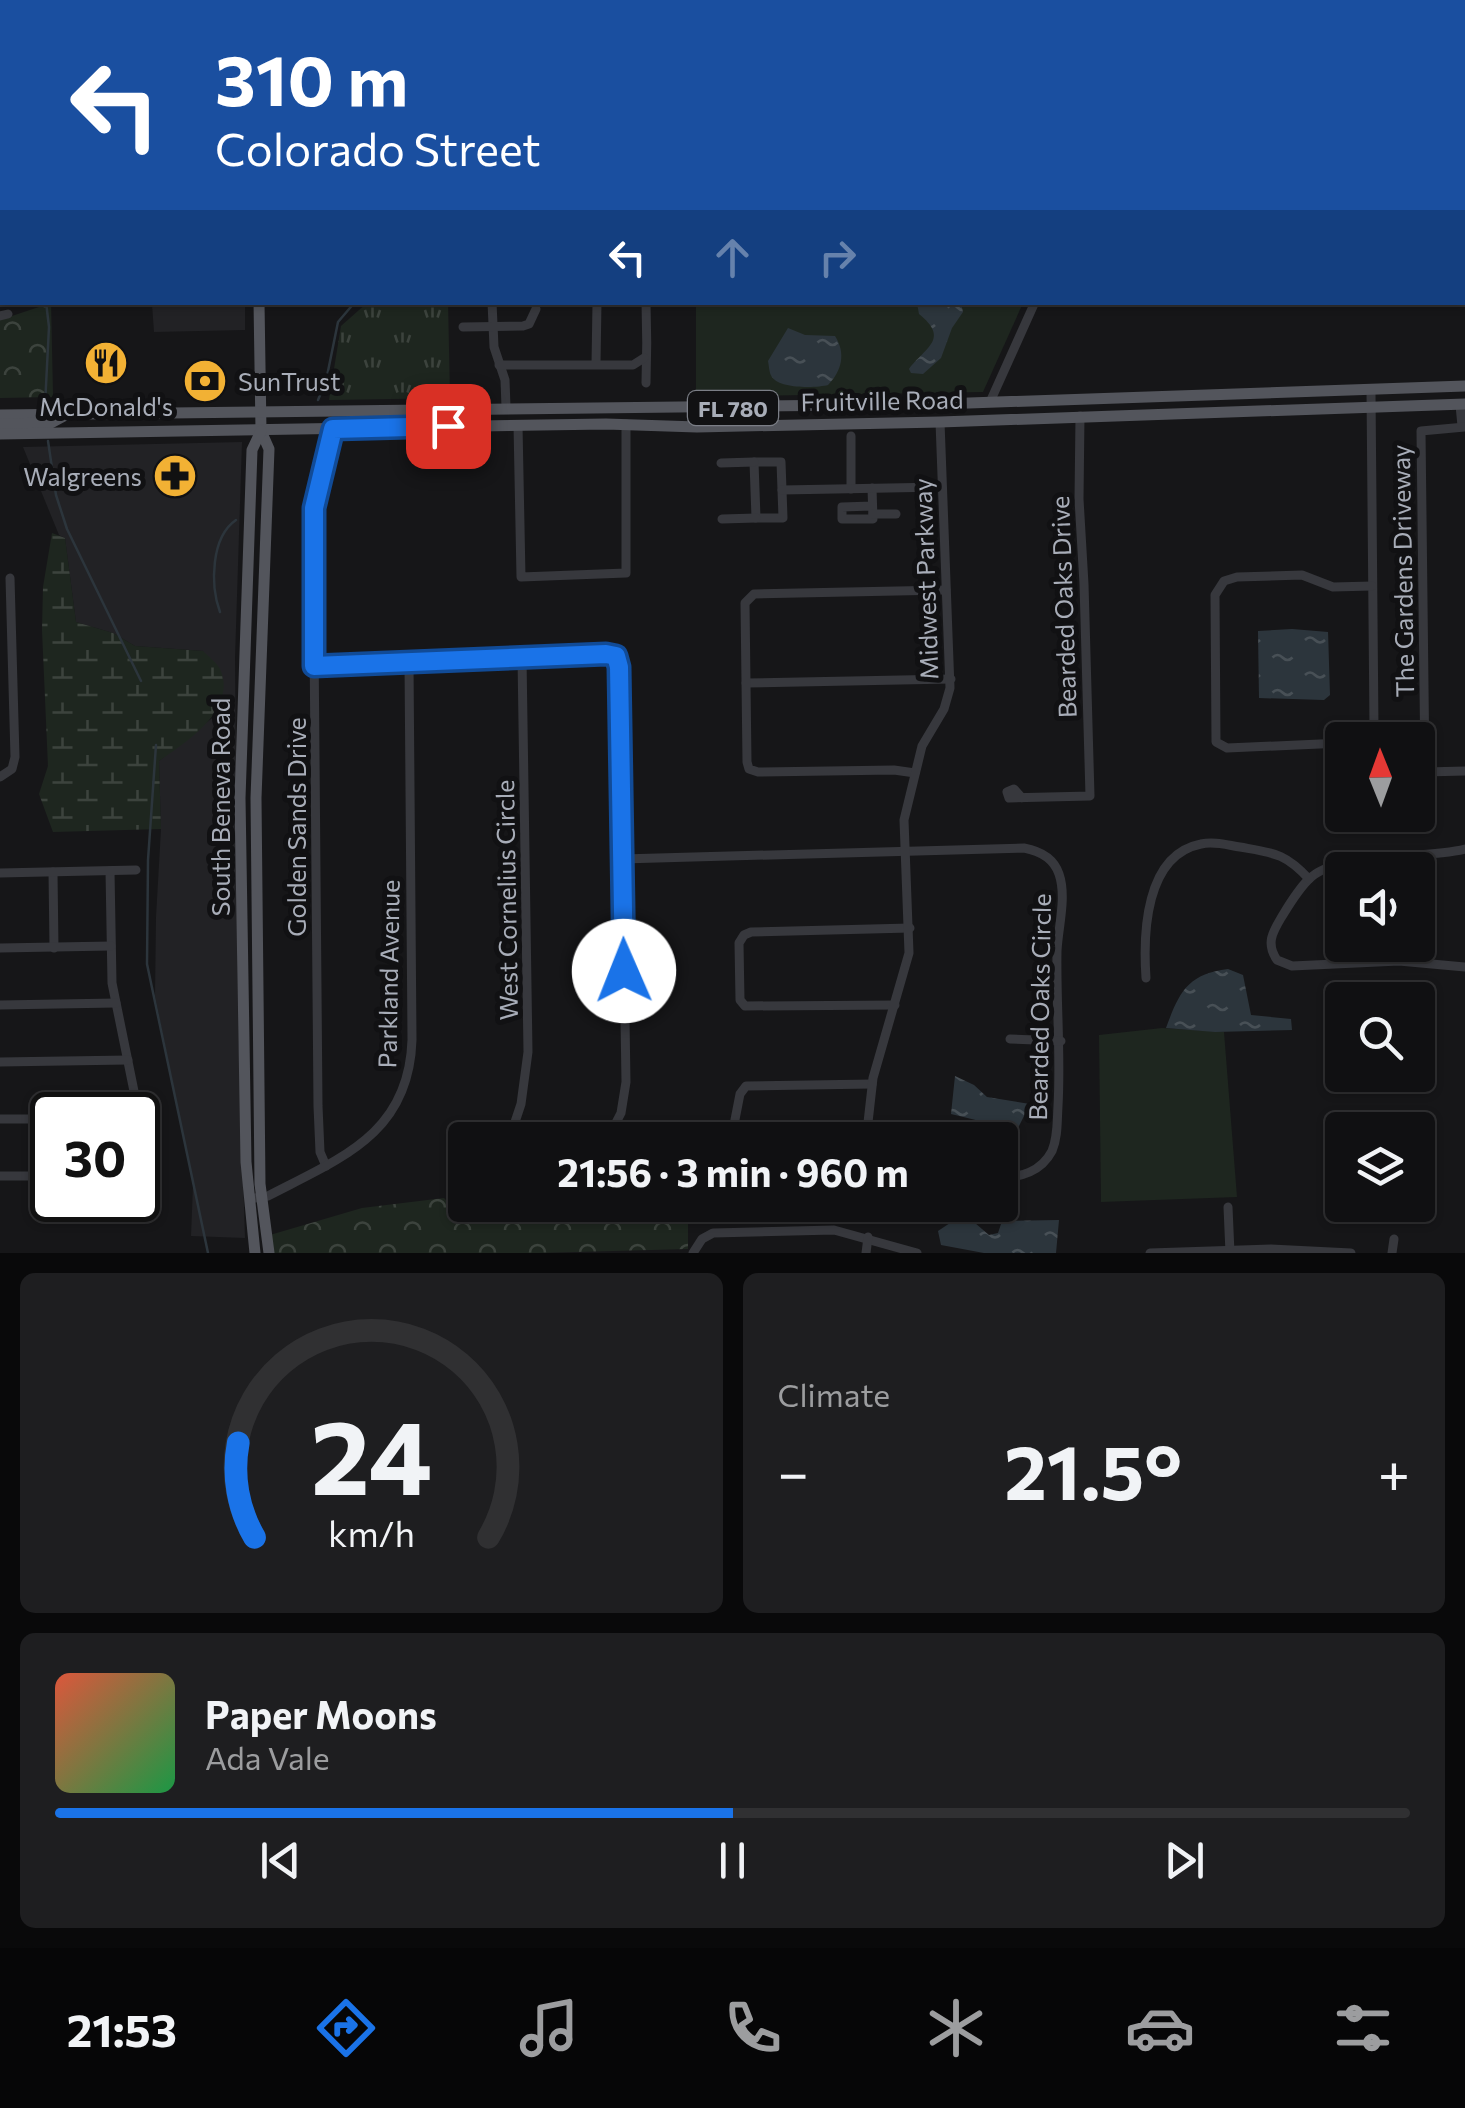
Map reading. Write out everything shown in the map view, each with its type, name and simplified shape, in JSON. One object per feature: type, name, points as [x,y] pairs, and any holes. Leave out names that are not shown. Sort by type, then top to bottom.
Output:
[{"type":"main road","name":"South Beneva Road","points":[[254,1191],[256,798],[268,449],[262,431],[259,305]]},
{"type":"main road","name":"Fruitville Road","points":[[0,415],[506,406],[698,408],[1364,392],[1465,386]]},
{"type":"main road","points":[[940,422],[972,402]]},
{"type":"main road","name":"Fruitville Road","points":[[0,434],[518,425],[696,427],[1463,405]]},
{"type":"main road","points":[[474,426],[506,406]]},
{"type":"main road","points":[[518,425],[555,406]]},
{"type":"main road","points":[[0,424],[51,423],[66,414]]},
{"type":"main road","points":[[254,1191],[254,1253]]},
{"type":"main road","points":[[254,1191],[269,1253]]},
{"type":"street","points":[[492,305],[506,406]]},
{"type":"street","points":[[596,364],[597,305]]},
{"type":"street","points":[[499,365],[641,363],[648,351],[646,305]]},
{"type":"street","points":[[990,402],[1034,305]]},
{"type":"street","points":[[463,328],[529,324],[536,309]]},
{"type":"street","points":[[644,358],[646,382]]},
{"type":"street","points":[[1364,392],[1374,722]]},
{"type":"street","name":"The Gardens Driveway","points":[[1463,405],[1463,426],[1421,432],[1425,772],[1465,771]]},
{"type":"street","name":"Bearded Oaks Drive","points":[[1022,798],[1090,796],[1078,499],[1080,416]]},
{"type":"street","name":"Midwest Parkway","points":[[868,1122],[872,1084],[906,969],[910,928],[904,820],[922,746],[944,709],[950,680],[940,422]]},
{"type":"street","points":[[518,425],[522,576],[626,573],[626,424]]},
{"type":"street","name":"Golden Sands Drive","points":[[326,1166],[319,1131],[314,508],[333,429]]},
{"type":"street","points":[[850,436],[852,488]]},
{"type":"street","points":[[754,462],[756,518]]},
{"type":"street","points":[[721,463],[781,462],[782,490],[782,518],[722,519]]},
{"type":"street","points":[[782,490],[942,487]]},
{"type":"street","points":[[872,488],[872,510],[896,514]]},
{"type":"street","points":[[1325,744],[1227,748],[1220,745],[1214,734],[1214,595],[1220,585],[1237,577],[1302,575],[1334,587],[1372,586]]},
{"type":"street","points":[[0,777],[14,764],[7,586]]},
{"type":"street","points":[[916,773],[749,769],[744,604],[750,595],[946,590]]},
{"type":"street","points":[[314,666],[606,654],[620,660],[626,1082],[617,1122]]},
{"type":"street","name":"West Cornelius Circle","points":[[516,1122],[522,1104],[528,1052],[522,657]]},
{"type":"street","name":"Parkland Avenue","points":[[254,1191],[326,1166],[362,1144],[384,1122],[402,1094],[411,1062],[409,663]]},
{"type":"street","points":[[0,666],[13,667]]},
{"type":"street","points":[[746,683],[950,680]]},
{"type":"street","points":[[0,731],[14,730]]},
{"type":"street","points":[[1146,978],[1144,945],[1150,904],[1162,874],[1183,852],[1196,845],[1217,843],[1279,854],[1291,859],[1308,878]]},
{"type":"street","points":[[1465,849],[1431,856],[1343,861],[1308,878],[1270,938],[1271,950],[1281,963],[1292,966],[1399,961],[1465,967]]},
{"type":"street","name":"Bearded Oaks Circle","points":[[622,860],[1034,850],[1048,858],[1059,872],[1062,887],[1057,953],[1061,1041],[1053,1149],[1032,1172],[1018,1175]]},
{"type":"street","points":[[0,872],[136,870]]},
{"type":"street","points":[[110,871],[116,1003],[134,1092]]},
{"type":"street","points":[[53,872],[54,948]]},
{"type":"street","points":[[896,1005],[744,1006],[740,1000],[740,943],[751,932],[910,928]]},
{"type":"street","points":[[0,948],[111,946]]},
{"type":"street","points":[[0,1005],[116,1003]]},
{"type":"street","points":[[1010,1039],[1061,1041]]},
{"type":"street","points":[[0,1062],[128,1060]]},
{"type":"street","points":[[735,1122],[740,1094],[746,1086],[872,1084]]},
{"type":"street","points":[[0,1119],[30,1118]]},
{"type":"street","points":[[0,1176],[30,1176]]},
{"type":"street","points":[[1228,1207],[1230,1251]]},
{"type":"street","points":[[694,1253],[702,1239],[718,1232],[821,1229],[868,1237],[916,1253]]},
{"type":"street","points":[[866,1253],[868,1237]]},
{"type":"street","points":[[1392,1253],[1394,1240]]},
{"type":"street","points":[[1150,1253],[1351,1253]]},
{"type":"shaded area","points":[[56,305],[120,305],[56,307]]},
{"type":"shaded area","points":[[152,305],[245,305],[245,330],[154,332]]},
{"type":"shaded area","points":[[242,442],[235,658],[238,1020],[245,1238],[191,1236],[193,1185],[155,996],[161,829],[159,761],[216,715],[203,651],[135,646],[113,633],[76,622],[65,538],[59,535],[23,447]]},
{"type":"green space","points":[[51,305],[53,397],[0,398],[0,320]]},
{"type":"green space","points":[[365,305],[448,305],[450,398],[329,400],[341,326]]},
{"type":"green space","points":[[696,305],[1022,305],[983,392],[696,397]]},
{"type":"green space","points":[[52,533],[65,538],[76,622],[113,633],[135,646],[203,651],[220,669],[224,684],[216,711],[195,734],[159,761],[161,829],[53,832],[39,794],[48,766],[42,630],[43,587]]},
{"type":"green space","points":[[1162,1028],[1224,1032],[1237,1197],[1101,1202],[1099,1035]]},
{"type":"green space","points":[[444,1198],[448,1201],[448,1222],[688,1222],[688,1249],[272,1253],[270,1235],[362,1208]]},
{"type":"water","points":[[917,305],[961,305],[963,312],[952,328],[941,358],[923,374],[911,373],[909,369],[934,337]]},
{"type":"water","points":[[788,328],[805,335],[835,336],[841,362],[828,385],[790,386],[772,377],[768,361]]},
{"type":"water","points":[[1258,631],[1328,632],[1330,695],[1324,700],[1259,698]]},
{"type":"water","points":[[1228,969],[1243,975],[1251,1015],[1291,1019],[1292,1030],[1215,1032],[1166,1028],[1186,987],[1203,975]]},
{"type":"water","points":[[955,1076],[987,1097],[1030,1104],[1018,1128],[1018,1122],[984,1122],[951,1114]]},
{"type":"water","points":[[1059,1220],[1056,1253],[984,1253],[941,1245],[938,1231],[950,1223],[975,1223],[989,1235],[998,1233],[1002,1222]]},
{"type":"waterway","points":[[45,405],[46,305]]},
{"type":"waterway","points":[[318,400],[326,381],[338,322],[352,305]]},
{"type":"waterway","points":[[48,441],[56,495],[67,529],[141,681]]},
{"type":"waterway","points":[[220,612],[215,589],[217,549],[236,520]]},
{"type":"waterway","points":[[156,745],[148,860],[147,964],[208,1253]]},
{"type":"place","name":"McDonald's","points":[[106,363]]},
{"type":"place","name":"SunTrust","points":[[205,381]]},
{"type":"place","name":"Walgreens","points":[[175,476]]},
{"type":"route","points":[[448,426],[333,429],[315,494],[314,666],[616,656],[624,971]]}]
